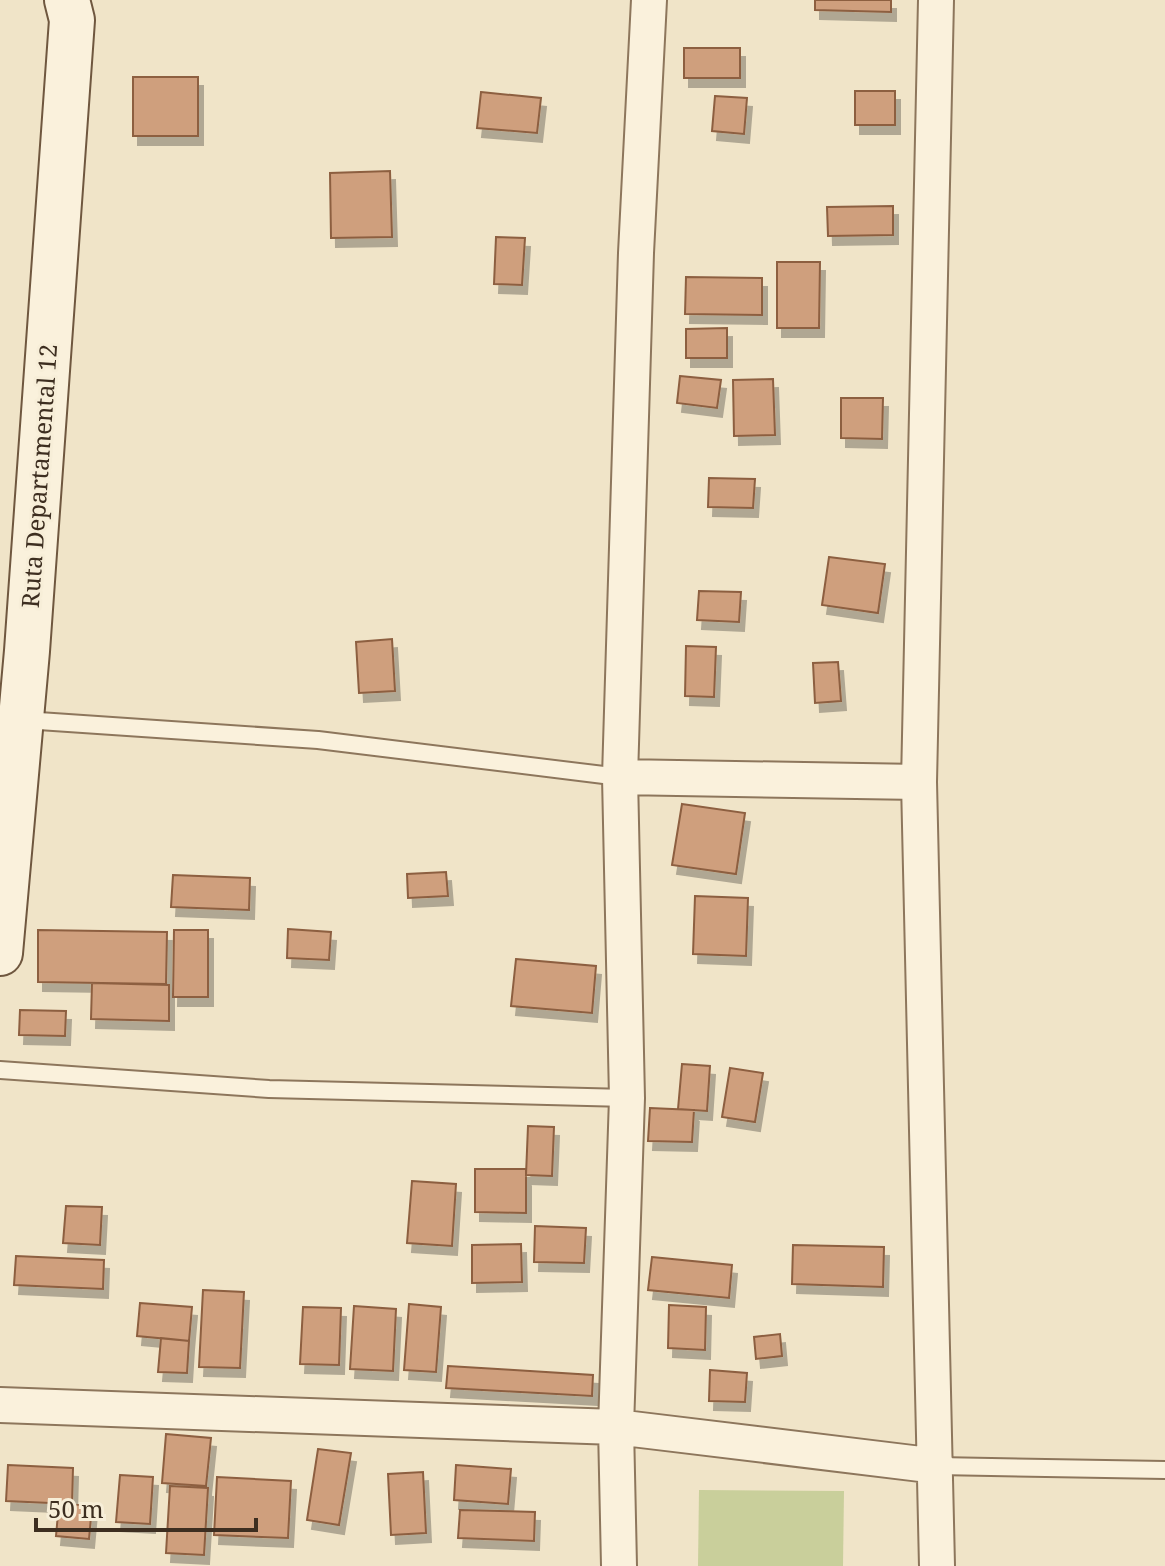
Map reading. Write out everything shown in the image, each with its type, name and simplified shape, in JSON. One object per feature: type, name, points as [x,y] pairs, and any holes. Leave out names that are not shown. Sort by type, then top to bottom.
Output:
[{"type":"main road","name":"Ruta Departamental 12","points":[[0,953],[21,719],[13,651],[72,20],[67,0]]},
{"type":"street","points":[[619,1566],[616,1427],[627,1098],[620,777],[636,268],[649,0]]},
{"type":"street","points":[[936,0],[919,782],[937,1566]]},
{"type":"street","points":[[620,777],[919,782]]},
{"type":"street","points":[[0,1405],[616,1427],[937,1466]]},
{"type":"lane","points":[[21,719],[318,740],[620,777]]},
{"type":"lane","points":[[0,1070],[269,1089],[627,1098]]},
{"type":"lane","points":[[937,1466],[1165,1470]]},
{"type":"green space","points":[[699,1490],[844,1491],[843,1566],[698,1566]]},
{"type":"building","points":[[815,0],[891,0],[891,12],[815,10]]},
{"type":"building","points":[[684,48],[740,48],[740,78],[684,78]]},
{"type":"building","points":[[133,77],[198,77],[198,136],[133,136]]},
{"type":"building","points":[[855,91],[895,91],[895,125],[855,125]]},
{"type":"building","points":[[481,92],[541,98],[537,133],[477,128]]},
{"type":"building","points":[[715,96],[747,98],[744,134],[712,131]]},
{"type":"building","points":[[390,171],[392,237],[331,238],[330,173]]},
{"type":"building","points":[[893,206],[893,235],[828,236],[827,207]]},
{"type":"building","points":[[496,237],[525,238],[522,285],[494,284]]},
{"type":"building","points":[[777,262],[820,262],[819,328],[777,328]]},
{"type":"building","points":[[686,277],[762,278],[762,315],[685,314]]},
{"type":"building","points":[[727,328],[727,358],[686,358],[686,329]]},
{"type":"building","points":[[680,376],[721,380],[717,408],[677,403]]},
{"type":"building","points":[[773,379],[775,435],[734,436],[733,380]]},
{"type":"building","points":[[841,398],[883,398],[882,439],[841,438]]},
{"type":"building","points":[[709,478],[755,479],[753,508],[708,507]]},
{"type":"building","points":[[829,557],[885,564],[878,613],[822,605]]},
{"type":"building","points":[[699,591],[741,592],[739,622],[697,620]]},
{"type":"building","points":[[392,639],[395,691],[359,693],[356,642]]},
{"type":"building","points":[[686,646],[716,647],[714,697],[685,696]]},
{"type":"building","points":[[838,662],[841,701],[815,703],[813,663]]},
{"type":"building","points":[[682,804],[745,813],[736,874],[672,865]]},
{"type":"building","points":[[446,872],[448,896],[408,898],[407,874]]},
{"type":"building","points":[[173,875],[250,878],[249,910],[171,907]]},
{"type":"building","points":[[695,896],[748,898],[746,956],[693,954]]},
{"type":"building","points":[[288,929],[331,932],[329,960],[287,958]]},
{"type":"building","points":[[38,930],[167,932],[166,984],[38,982]]},
{"type":"building","points":[[174,930],[208,930],[208,997],[173,997]]},
{"type":"building","points":[[516,959],[596,966],[592,1013],[511,1006]]},
{"type":"building","points":[[92,983],[169,985],[169,1021],[91,1019]]},
{"type":"building","points":[[20,1010],[66,1011],[65,1036],[19,1035]]},
{"type":"building","points":[[682,1064],[710,1066],[707,1111],[678,1109]]},
{"type":"building","points":[[730,1068],[763,1073],[755,1122],[722,1117]]},
{"type":"building","points":[[650,1108],[694,1110],[692,1142],[648,1141]]},
{"type":"building","points":[[528,1126],[554,1127],[552,1176],[526,1175]]},
{"type":"building","points":[[475,1169],[526,1169],[526,1213],[475,1212]]},
{"type":"building","points":[[412,1181],[456,1184],[452,1246],[407,1243]]},
{"type":"building","points":[[66,1206],[102,1207],[100,1245],[63,1243]]},
{"type":"building","points":[[535,1226],[586,1228],[584,1263],[534,1262]]},
{"type":"building","points":[[521,1244],[522,1282],[472,1283],[472,1245]]},
{"type":"building","points":[[793,1245],[884,1247],[883,1287],[792,1284]]},
{"type":"building","points":[[16,1256],[104,1260],[103,1289],[14,1285]]},
{"type":"building","points":[[652,1257],[732,1265],[729,1298],[648,1290]]},
{"type":"building","points":[[203,1290],[244,1292],[240,1368],[199,1367]]},
{"type":"building","points":[[140,1303],[192,1307],[189,1341],[137,1336]]},
{"type":"building","points":[[409,1304],[441,1307],[436,1372],[404,1370]]},
{"type":"building","points":[[669,1305],[706,1307],[705,1350],[668,1348]]},
{"type":"building","points":[[354,1306],[396,1309],[393,1371],[350,1369]]},
{"type":"building","points":[[303,1307],[341,1308],[339,1365],[300,1364]]},
{"type":"building","points":[[780,1334],[782,1356],[756,1359],[754,1337]]},
{"type":"building","points":[[161,1338],[189,1341],[187,1373],[158,1372]]},
{"type":"building","points":[[448,1366],[593,1375],[592,1396],[446,1388]]},
{"type":"building","points":[[710,1370],[747,1373],[745,1402],[709,1401]]},
{"type":"building","points":[[166,1434],[211,1438],[206,1486],[162,1483]]},
{"type":"building","points":[[318,1449],[351,1453],[339,1525],[307,1520]]},
{"type":"building","points":[[8,1465],[73,1468],[72,1504],[6,1501]]},
{"type":"building","points":[[456,1465],[511,1469],[508,1504],[454,1500]]},
{"type":"building","points":[[423,1472],[426,1533],[391,1535],[388,1474]]},
{"type":"building","points":[[120,1475],[153,1477],[150,1524],[116,1522]]},
{"type":"building","points":[[217,1477],[291,1481],[288,1538],[214,1535]]},
{"type":"building","points":[[170,1486],[208,1488],[204,1555],[166,1553]]},
{"type":"building","points":[[59,1503],[92,1506],[89,1539],[56,1536]]},
{"type":"building","points":[[460,1510],[535,1512],[534,1541],[458,1538]]}]
